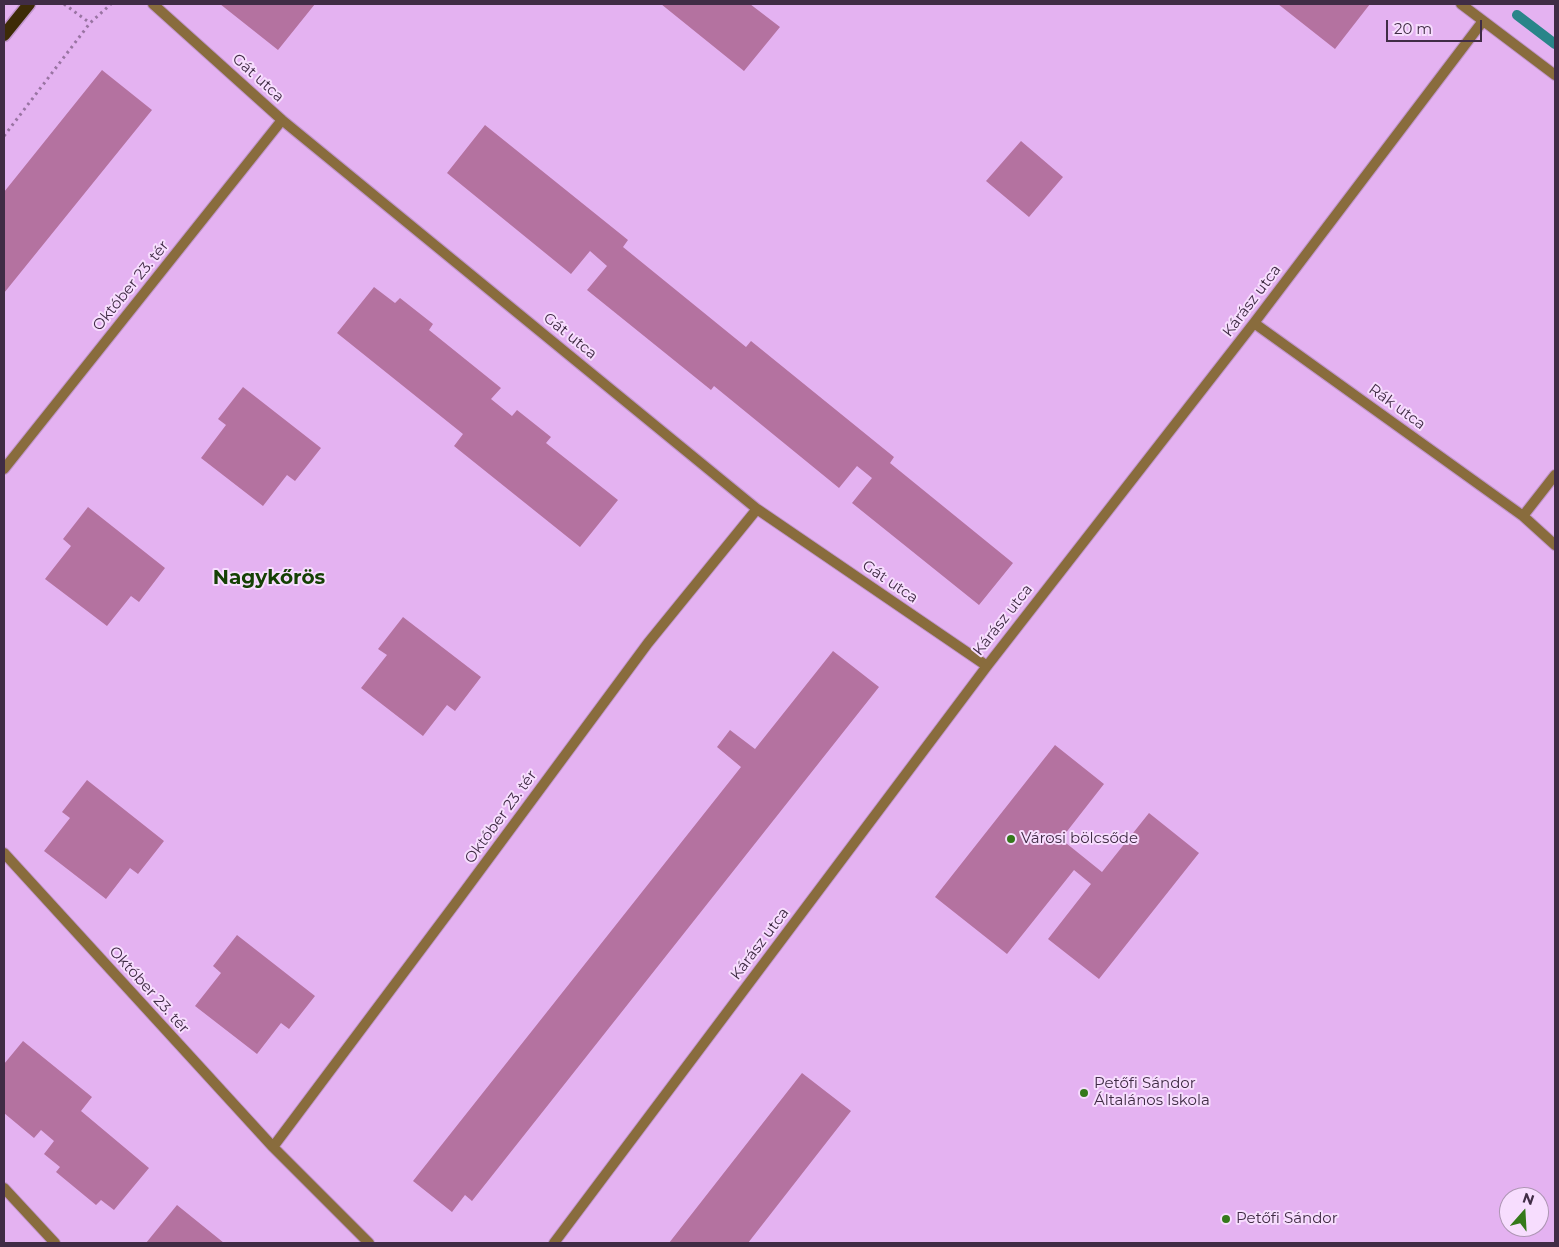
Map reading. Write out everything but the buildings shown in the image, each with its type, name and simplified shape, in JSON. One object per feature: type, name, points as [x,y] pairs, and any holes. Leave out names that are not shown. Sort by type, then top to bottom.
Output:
[{"type":"main road","points":[[4,35],[28,4]]},
{"type":"street","name":"Gát utca","points":[[153,4],[282,120],[757,509],[987,666]]},
{"type":"street","points":[[1461,4],[1555,75]]},
{"type":"street","name":"Kárász utca","points":[[554,1243],[987,666],[1254,323],[1483,21]]},
{"type":"street","name":"Október 23. tér","points":[[4,469],[282,120]]},
{"type":"street","name":"Rák utca","points":[[1254,323],[1523,516],[1555,545]]},
{"type":"street","points":[[1523,516],[1555,475]]},
{"type":"street","name":"Október 23. tér","points":[[273,1147],[648,643],[757,509]]},
{"type":"street","name":"Október 23. tér","points":[[4,853],[273,1147],[369,1243]]},
{"type":"street","points":[[4,1188],[55,1243]]},
{"type":"path","points":[[64,4],[90,23]]},
{"type":"path","points":[[4,136],[90,23],[111,4]]},
{"type":"waterway","points":[[1517,15],[1555,44]]},
{"type":"place","name":"Városi bölcsőde","points":[[1011,839]]},
{"type":"place","name":"Petőfi Sándor Általános Iskola","points":[[1084,1093]]},
{"type":"place","name":"Petőfi Sándor","points":[[1226,1219]]},
{"type":"district","name":"Nagykőrös","points":[[269,578]]}]
